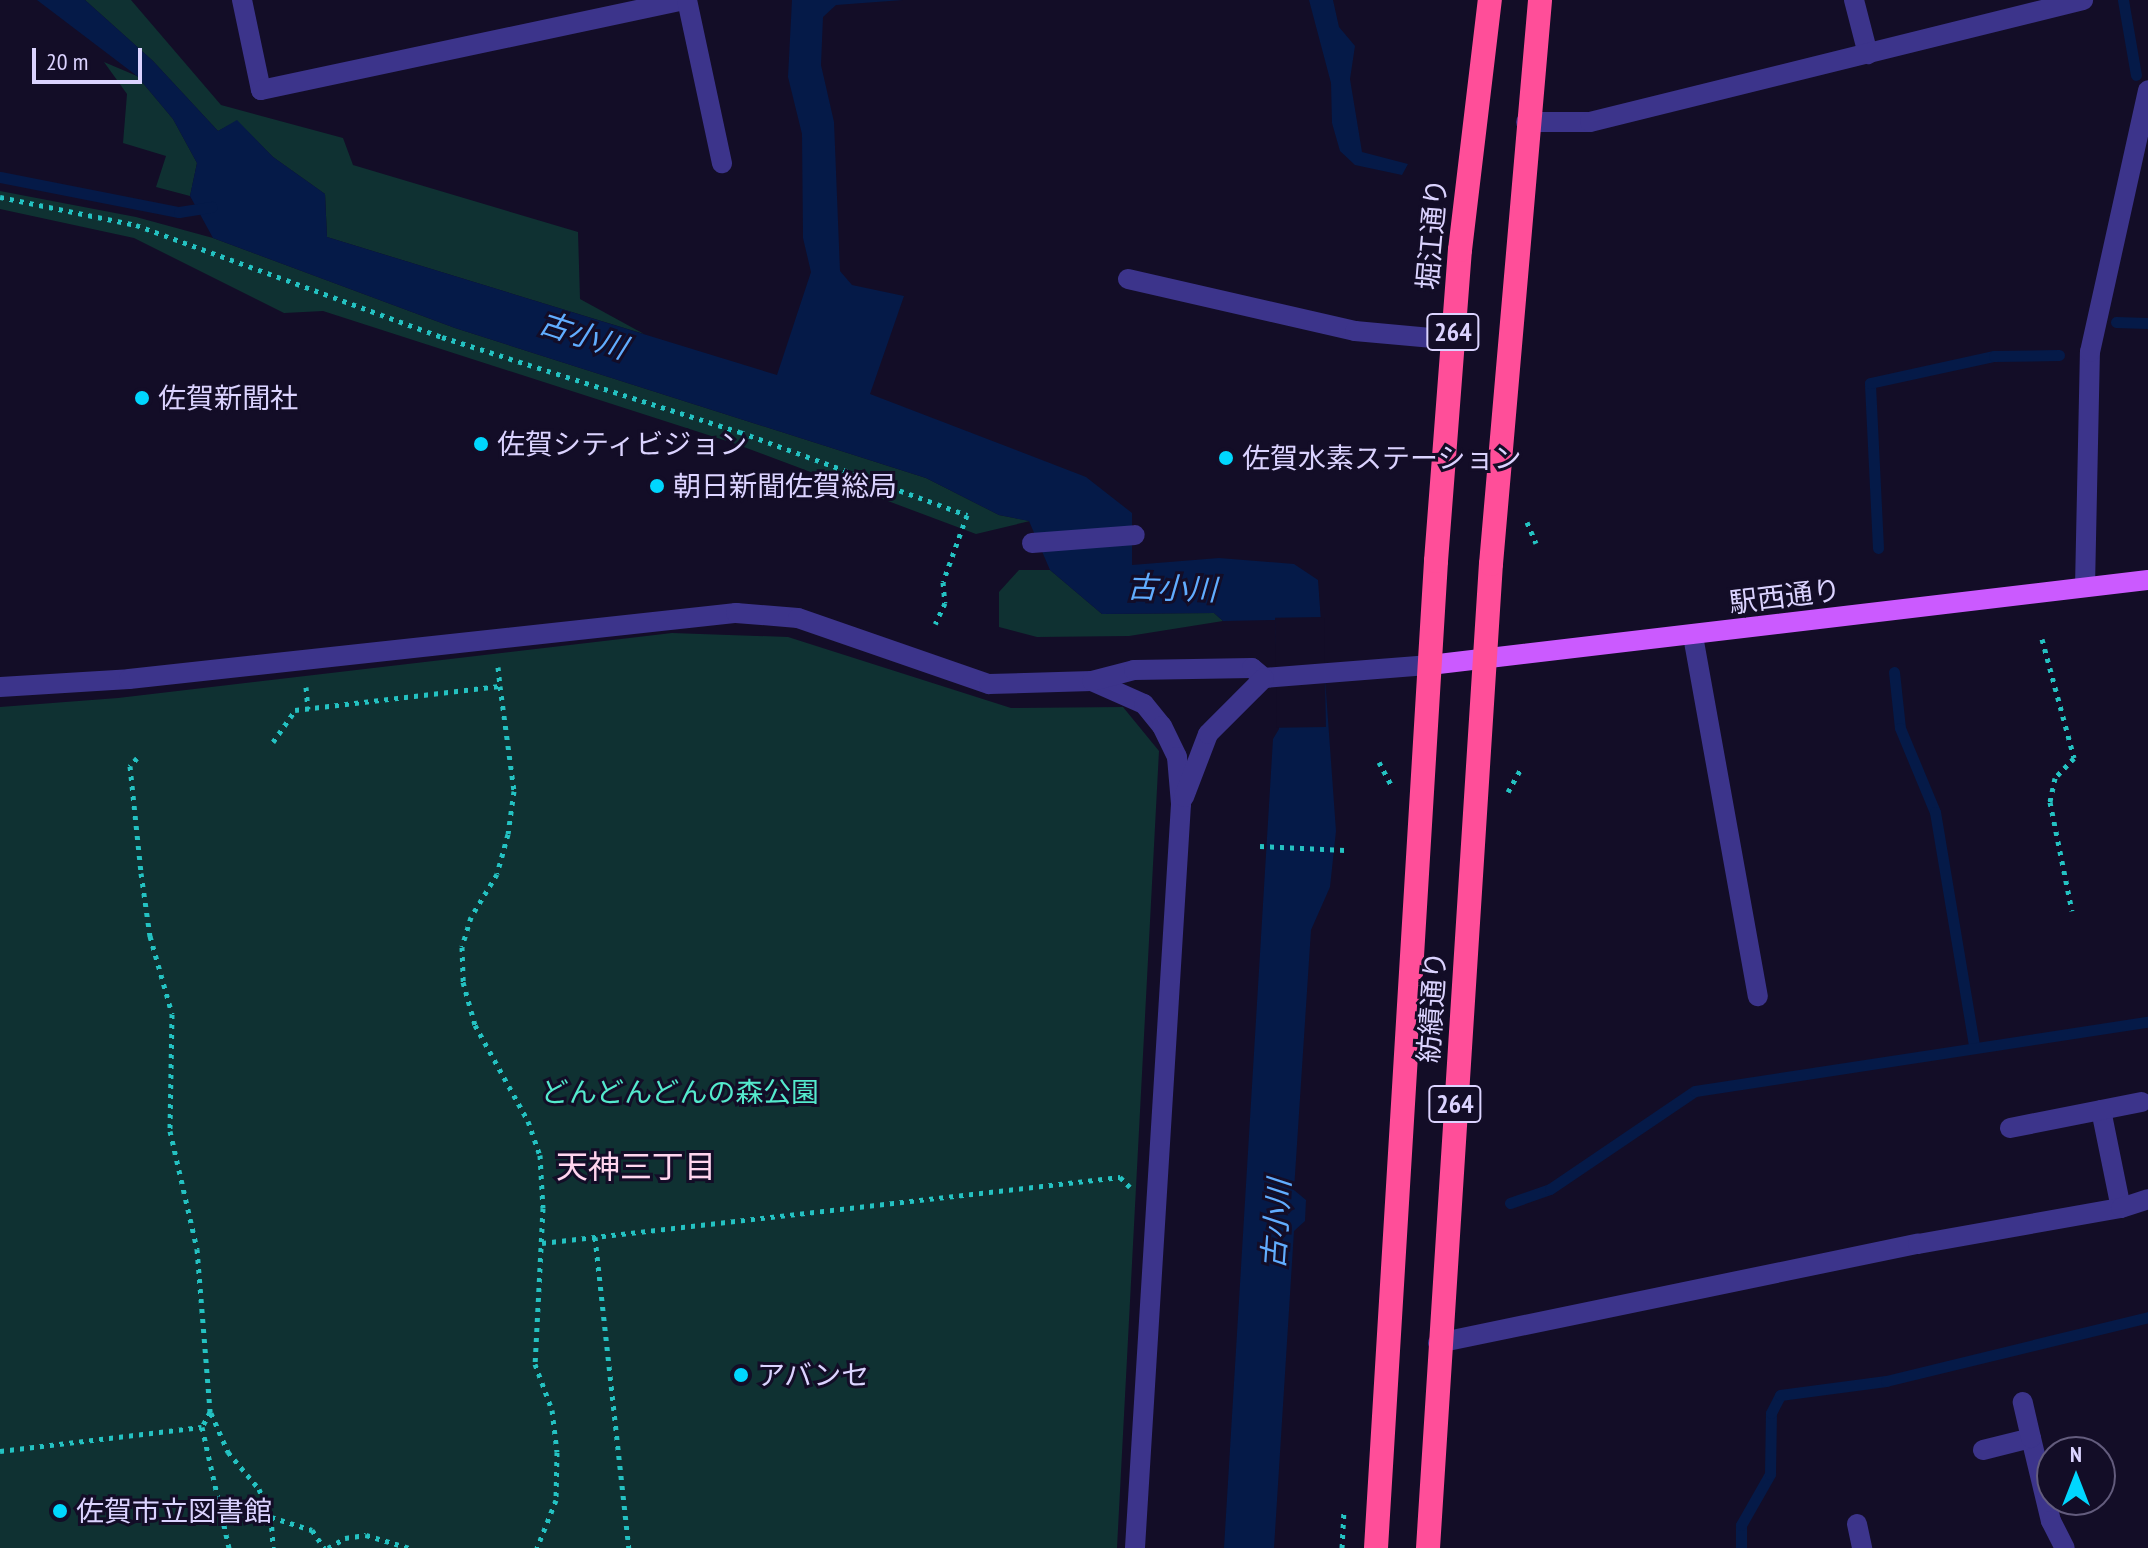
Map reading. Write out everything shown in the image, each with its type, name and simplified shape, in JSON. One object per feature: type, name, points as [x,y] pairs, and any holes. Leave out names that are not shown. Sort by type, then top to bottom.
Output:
[{"type":"highway","name":"堀江通り","points":[[1430,665],[1453,340],[1490,0]]},
{"type":"highway","name":"264","points":[[1485,661],[1526,122],[1540,0]]},
{"type":"highway","name":"紡績通り","points":[[1428,1548],[1438,1343],[1485,661]]},
{"type":"highway","name":"紡績通り","points":[[1376,1548],[1430,665]]},
{"type":"main road","name":"駅西通り","points":[[1430,665],[1485,661],[2148,580]]},
{"type":"street","points":[[242,0],[261,90],[686,0],[722,163]]},
{"type":"street","points":[[1854,0],[1868,54]]},
{"type":"street","points":[[1526,122],[1590,122],[2083,0]]},
{"type":"street","points":[[2085,587],[2090,352],[2148,90]]},
{"type":"street","points":[[1128,279],[1355,331],[1453,340]]},
{"type":"street","points":[[1032,543],[1135,535]]},
{"type":"street","points":[[0,687],[129,679],[736,613],[798,618],[989,684],[1092,681],[1134,670],[1252,668],[1264,678],[1430,665]]},
{"type":"street","points":[[1693,636],[1758,996]]},
{"type":"street","points":[[1181,804],[1208,734],[1264,678]]},
{"type":"street","points":[[1092,681],[1144,704],[1162,726],[1177,757],[1181,804],[1135,1548]]},
{"type":"street","points":[[2010,1128],[2141,1102]]},
{"type":"street","points":[[2101,1110],[2121,1208]]},
{"type":"street","points":[[1438,1343],[1918,1244],[2121,1208],[2148,1199]]},
{"type":"street","points":[[2023,1402],[2051,1521],[2065,1548]]},
{"type":"street","points":[[1983,1450],[2031,1438]]},
{"type":"street","points":[[1857,1524],[1862,1548]]},
{"type":"path","points":[[0,197],[136,225],[442,337],[740,432],[967,515],[943,582],[945,603],[935,624]]},
{"type":"path","points":[[2042,639],[2074,758],[2055,778],[2050,802],[2072,911]]},
{"type":"path","points":[[306,678],[308,709]]},
{"type":"path","points":[[273,742],[295,710],[500,686],[514,791],[497,874],[471,917],[462,947],[463,982],[475,1025],[528,1121],[540,1155],[542,1243],[535,1364],[552,1410],[557,1452],[556,1500],[537,1548]]},
{"type":"path","points":[[137,758],[130,766],[141,873],[150,936],[172,1014],[170,1131],[197,1249],[210,1412],[228,1452],[259,1489],[271,1517],[273,1548]]},
{"type":"path","points":[[1260,846],[1345,850]]},
{"type":"path","points":[[542,1243],[1120,1177],[1130,1188]]},
{"type":"path","points":[[595,1237],[629,1548]]},
{"type":"path","points":[[210,1412],[202,1427],[229,1548]]},
{"type":"path","points":[[0,1451],[202,1427]]},
{"type":"path","points":[[271,1517],[312,1530],[326,1548],[345,1538],[366,1535],[397,1540],[409,1548]]},
{"type":"green space","points":[[85,0],[131,0],[221,105],[343,138],[353,165],[578,232],[580,299],[644,334],[327,237],[325,194],[273,157],[237,121],[218,131],[153,61]]},
{"type":"green space","points":[[104,62],[137,76],[173,119],[197,163],[190,196],[156,187],[166,156],[123,143],[127,94]]},
{"type":"green space","points":[[0,191],[136,217],[213,238],[455,328],[926,478],[999,515],[1030,521],[976,534],[733,443],[323,311],[284,313],[134,238],[0,209]]},
{"type":"green space","points":[[1019,570],[1050,570],[1102,614],[1214,613],[1223,621],[1129,636],[1037,637],[999,627],[999,592]]},
{"type":"green space","name":"どんどんどんの森公園","points":[[672,633],[788,637],[1011,708],[1123,707],[1159,751],[1117,1548],[0,1548],[0,707],[118,698]]},
{"type":"water","name":"古小川","points":[[37,0],[85,0],[153,61],[218,131],[237,120],[273,157],[325,194],[327,237],[777,375],[811,272],[803,238],[802,134],[788,77],[792,0],[903,0],[836,5],[823,17],[821,65],[834,122],[840,271],[852,285],[904,296],[870,394],[1086,477],[1132,513],[1132,565],[1219,558],[1294,564],[1318,580],[1336,831],[1330,887],[1311,930],[1294,1190],[1306,1200],[1305,1221],[1294,1231],[1274,1548],[1224,1548],[1273,739],[1279,729],[1275,620],[1223,621],[1214,613],[1102,614],[1050,570],[1029,521],[999,515],[926,478],[455,328],[213,238],[190,196],[197,163],[173,119],[137,76]]},
{"type":"water","points":[[1309,0],[1333,0],[1339,27],[1355,46],[1350,79],[1362,152],[1408,164],[1402,175],[1355,165],[1340,151],[1332,123],[1331,83]]},
{"type":"pier","points":[[1324,617],[1326,727],[1277,728],[1275,618]]},
{"type":"waterway","points":[[2123,0],[2136,75]]},
{"type":"waterway","points":[[0,177],[179,212],[212,207]]},
{"type":"waterway","points":[[2116,322],[2148,323]]},
{"type":"waterway","points":[[1878,548],[1870,383],[1994,356],[2059,355]]},
{"type":"waterway","points":[[1894,672],[1900,728],[1935,812],[1974,1045]]},
{"type":"waterway","points":[[1510,1203],[1550,1189],[1695,1091],[2148,1022]]},
{"type":"waterway","points":[[1741,1548],[1741,1525],[1770,1474],[1771,1413],[1780,1395],[1886,1381],[2148,1317]]},
{"type":"place","name":"佐賀新聞社","points":[[142,398]]},
{"type":"place","name":"佐賀シティビジョン","points":[[481,444]]},
{"type":"place","name":"佐賀水素ステーション","points":[[1226,458]]},
{"type":"place","name":"朝日新聞佐賀総局","points":[[657,486]]},
{"type":"place","name":"アバンセ","points":[[741,1375]]},
{"type":"place","name":"佐賀市立図書館","points":[[60,1511]]},
{"type":"district","name":"天神三丁目","points":[[636,1166]]}]
